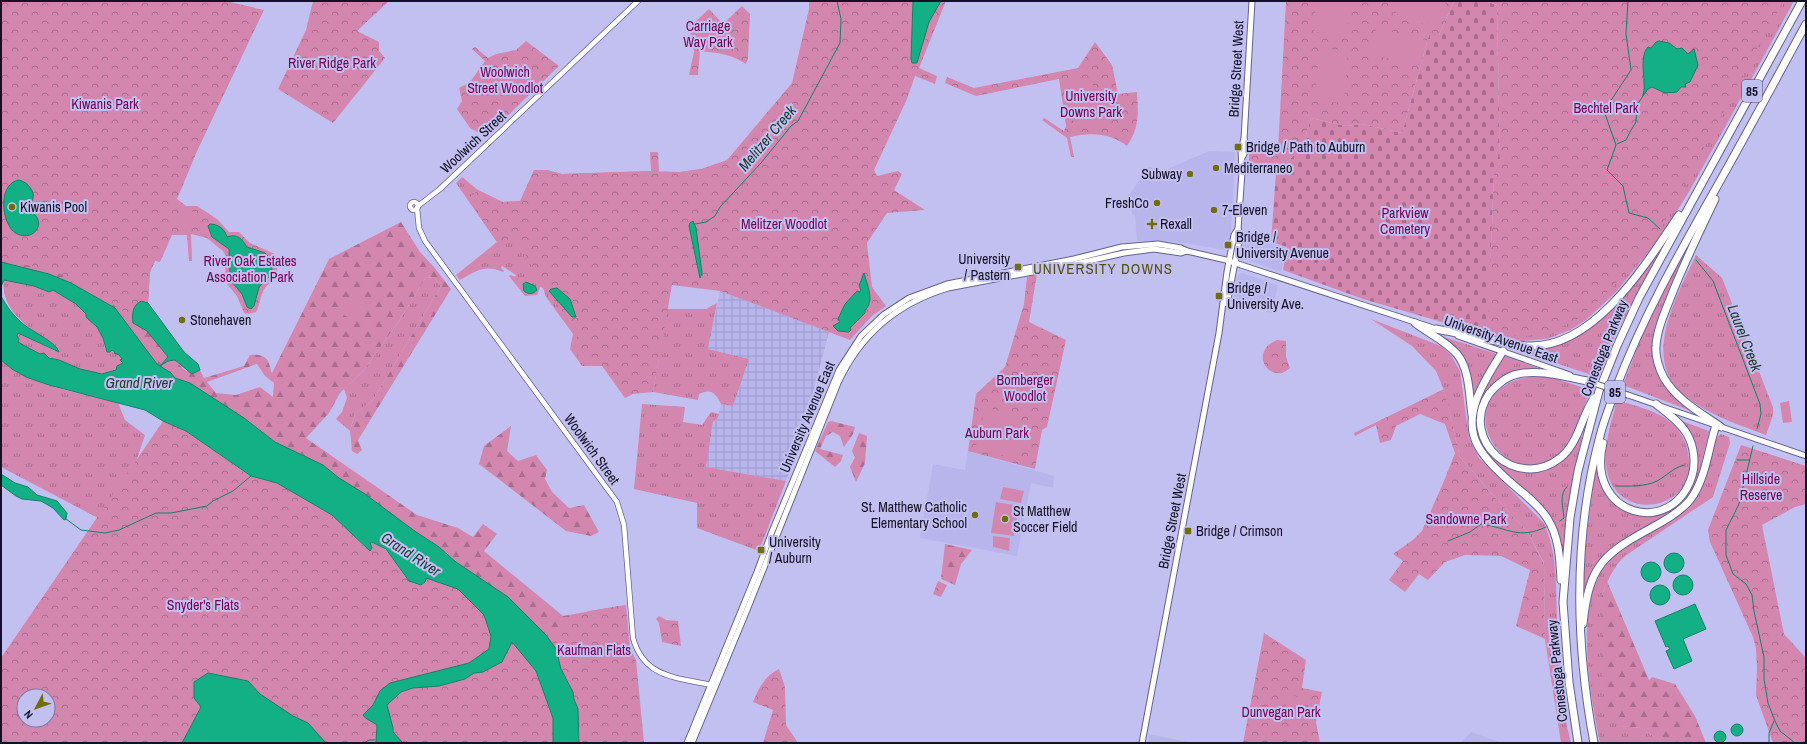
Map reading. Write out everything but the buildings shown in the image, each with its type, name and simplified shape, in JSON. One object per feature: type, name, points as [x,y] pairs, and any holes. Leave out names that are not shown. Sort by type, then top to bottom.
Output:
[{"type":"highway","name":"Conestoga Parkway","points":[[1578,743],[1569,682],[1563,602],[1570,518],[1578,471],[1599,391],[1617,346],[1639,298],[1702,180],[1802,1]]},
{"type":"highway","name":"Conestoga Parkway","points":[[1594,743],[1587,703],[1581,646],[1579,567],[1585,512],[1600,434],[1626,361],[1649,311],[1678,255],[1806,24]]},
{"type":"highway","points":[[1581,646],[1586,601],[1598,567],[1608,555],[1680,510],[1690,500],[1703,474],[1711,438],[1719,426],[1690,406],[1674,392],[1661,373],[1656,346],[1660,324],[1681,270],[1731,161]]},
{"type":"highway","points":[[1436,329],[1528,346],[1554,344],[1571,337],[1594,321],[1622,293],[1652,257],[1702,180]]},
{"type":"highway","points":[[1414,323],[1445,344],[1458,355],[1465,369],[1477,445],[1489,462],[1548,519],[1556,537],[1563,602]]},
{"type":"highway","points":[[1472,418],[1480,393],[1503,350]]},
{"type":"highway","points":[[1588,381],[1538,372],[1516,374],[1498,383],[1486,399],[1482,409],[1481,430],[1488,446],[1495,455],[1504,462],[1521,469],[1539,468],[1552,463],[1570,447],[1582,425],[1591,403],[1599,391]]},
{"type":"highway","points":[[1608,409],[1600,463],[1601,475],[1605,488],[1614,499],[1626,508],[1637,512],[1650,512],[1659,511],[1680,499],[1689,486],[1694,470],[1694,452],[1688,435],[1678,422],[1656,404]]},
{"type":"main road","name":"Bridge Street West","points":[[1142,743],[1224,304],[1223,298],[1232,263],[1234,235],[1238,229],[1242,158],[1245,153],[1246,144],[1244,139],[1252,1]]},
{"type":"main road","name":"University Avenue East","points":[[687,743],[834,381],[844,360],[861,336],[872,324],[894,307],[909,298],[947,284],[1074,259],[1131,245],[1168,245],[1181,248],[1187,252],[1232,263],[1414,323],[1503,350],[1806,456]]},
{"type":"main road","name":"University Avenue East","points":[[692,743],[838,383],[856,350],[883,321],[911,303],[948,288],[1075,264],[1124,253],[1154,249],[1181,253],[1187,252]]},
{"type":"street","name":"Woolwich Street","points":[[638,1],[440,189],[416,206],[417,216],[419,228],[425,241],[617,502],[624,525],[633,638],[642,659],[653,670],[663,674],[711,685]]},
{"type":"shaded area","points":[[1209,151],[1235,152],[1231,234],[1229,243],[1224,250],[1162,241],[1137,241],[1135,215],[1132,214],[1129,195],[1149,167],[1163,171]]},
{"type":"shaded area","points":[[1243,236],[1287,247],[1281,272],[1242,258],[1240,253]]},
{"type":"shaded area","points":[[1242,273],[1278,285],[1271,313],[1233,300],[1238,275]]},
{"type":"shaded area","points":[[720,291],[829,332],[797,453],[786,481],[705,467],[713,421],[717,420],[721,404],[733,406],[749,359],[708,349]]},
{"type":"shaded area","name":"St. Matthew Catholic Elementary School","points":[[968,451],[1054,476],[1053,488],[1031,483],[1017,556],[920,538],[933,464],[965,470]]},
{"type":"shaded area","points":[[1471,732],[1502,743],[1461,743]]},
{"type":"shaded area","points":[[1149,734],[1188,742],[1188,743],[1148,743]]},
{"type":"green space","name":"Kiwanis Park","points":[[1,1],[226,1],[264,10],[198,149],[177,199],[186,206],[197,206],[217,219],[229,232],[239,232],[250,243],[275,254],[277,269],[276,276],[263,291],[256,312],[249,314],[244,313],[237,296],[227,284],[225,279],[226,256],[223,251],[207,238],[191,234],[192,261],[189,261],[187,235],[172,235],[160,262],[155,261],[150,272],[148,303],[141,302],[135,305],[133,323],[147,331],[138,338],[123,319],[124,312],[73,278],[41,268],[1,260]]},
{"type":"green space","name":"River Ridge Park","points":[[313,1],[389,1],[357,31],[379,42],[379,51],[385,58],[333,123],[278,89],[306,30]]},
{"type":"green space","name":"Melitzer Woodlot","points":[[809,1],[946,1],[919,68],[937,76],[935,84],[915,76],[907,99],[874,170],[877,176],[898,171],[902,174],[894,190],[925,210],[887,213],[867,243],[872,287],[886,306],[872,316],[850,340],[720,291],[672,285],[653,392],[633,394],[625,398],[602,366],[592,366],[578,358],[575,349],[578,333],[545,288],[515,238],[497,242],[468,199],[478,190],[502,202],[520,201],[534,170],[547,170],[562,174],[651,171],[650,152],[658,152],[659,172],[680,172],[701,169],[727,160],[792,83],[809,9]]},
{"type":"green space","points":[[1286,1],[1454,1],[1439,35],[1429,35],[1402,133],[1362,124],[1346,126],[1311,118],[1302,148],[1276,172],[1248,170],[1250,146],[1278,150]]},
{"type":"green space","points":[[1316,1],[1350,1],[1347,34],[1314,32]]},
{"type":"green space","points":[[1388,1],[1446,1],[1440,24],[1424,24],[1404,18],[1393,9]]},
{"type":"green space","name":"Parkview Cemetery","points":[[1454,1],[1485,1],[1497,5],[1500,161],[1494,171],[1489,304],[1486,335],[1363,299],[1283,270],[1287,247],[1271,242],[1276,172],[1302,148],[1311,118],[1346,126],[1362,124],[1402,133],[1429,35],[1439,35]]},
{"type":"green space","name":"Bechtel Park","points":[[1485,1],[1783,1],[1658,233],[1604,296],[1576,320],[1558,328],[1529,336],[1486,335],[1489,304],[1494,171],[1500,161],[1497,5]]},
{"type":"green space","points":[[1754,1],[1794,1],[1690,190],[1661,237],[1615,293],[1586,320],[1570,330],[1547,339],[1522,341],[1486,335],[1493,222]]},
{"type":"green space","name":"Carriage Way Park","points":[[742,6],[750,14],[748,58],[746,64],[730,56],[700,51],[698,75],[689,75],[694,52],[689,24],[696,21],[709,9],[723,24]]},
{"type":"green space","points":[[1376,28],[1426,40],[1420,67],[1370,54]]},
{"type":"green space","name":"Woolwich Street Woodlot","points":[[526,41],[559,66],[486,137],[470,128],[457,109],[462,101],[459,88],[470,82],[485,61],[472,49],[475,47],[488,58],[496,54],[516,50]]},
{"type":"green space","name":"University Downs Park","points":[[1095,42],[1112,65],[1118,94],[1137,92],[1138,114],[1136,126],[1127,146],[1114,138],[1107,136],[1093,134],[1078,135],[1070,137],[1074,157],[1071,157],[1067,138],[1042,120],[1044,118],[1064,131],[1066,126],[1059,79],[976,96],[945,83],[947,77],[974,88],[1078,68]]},
{"type":"green space","points":[[1319,48],[1348,51],[1344,103],[1315,101]]},
{"type":"green space","points":[[1080,79],[1096,86],[1106,93],[1112,103],[1115,120],[1075,127],[1065,85]]},
{"type":"green space","points":[[701,169],[583,354],[592,366],[582,366],[570,349],[573,334],[546,297],[543,288],[540,287],[537,295],[525,296],[509,276],[511,275],[515,277],[516,275],[502,266],[501,268],[504,271],[503,272],[486,269],[476,271],[460,280],[456,275],[497,242],[456,183],[462,177],[478,190],[503,202],[521,201],[534,170],[547,170],[562,174],[650,171],[680,172]]},
{"type":"green space","points":[[189,211],[192,211],[198,218],[184,232],[177,226]]},
{"type":"green space","points":[[401,222],[420,252],[451,289],[358,440],[362,450],[357,454],[352,451],[350,431],[355,414],[373,400],[441,286],[434,278],[426,277],[399,321],[364,370],[340,393],[329,413],[306,438],[417,515],[458,528],[473,537],[483,524],[497,534],[484,551],[563,616],[619,606],[632,708],[439,547],[365,494],[339,478],[323,465],[275,442],[244,418],[190,383],[175,378],[171,373],[157,364],[115,308],[71,283],[49,274],[1,262],[1,224],[155,261],[150,272],[148,303],[141,301],[147,331],[168,357],[162,365],[168,361],[175,360],[186,371],[196,372],[200,370],[204,378],[244,366],[250,355],[259,355],[264,357],[268,361],[272,373],[329,259]],"holes":[[[257,364],[265,376],[274,383],[273,397],[260,387],[236,395],[216,393],[207,382]]]},
{"type":"green space","points":[[1658,250],[1660,252],[1615,336],[1598,377],[1504,346],[1505,344],[1534,349],[1592,325]]},
{"type":"green space","points":[[1684,252],[1686,254],[1657,328],[1656,365],[1691,411],[1623,385],[1642,336]]},
{"type":"green space","points":[[1696,255],[1722,278],[1773,407],[1773,415],[1766,435],[1726,420],[1689,399],[1674,384],[1666,367],[1664,349],[1666,330],[1679,291]]},
{"type":"green space","name":"Bomberger Woodlot","points":[[1037,274],[1029,322],[1066,340],[1047,427],[1042,430],[1035,469],[968,451],[976,394],[1005,367],[1024,304],[1027,277]]},
{"type":"green space","points":[[426,277],[434,278],[441,286],[373,400],[355,414],[350,431],[336,419],[342,412],[347,398],[344,389],[364,370],[399,321]]},
{"type":"green space","points":[[4,280],[53,290],[76,304],[97,327],[103,338],[105,349],[116,353],[123,363],[119,368],[111,373],[97,374],[51,358],[44,353],[40,354],[18,342],[18,333],[55,351],[59,350],[51,342],[27,326],[14,313],[6,298]]},
{"type":"green space","points":[[356,298],[364,304],[352,320],[343,314]]},
{"type":"green space","points":[[717,303],[708,349],[749,359],[733,406],[721,404],[715,394],[707,391],[699,394],[698,400],[653,392],[667,309],[706,309]]},
{"type":"green space","points":[[1371,319],[1441,346],[1451,355],[1460,371],[1469,438],[1479,458],[1544,523],[1554,557],[1558,648],[1564,712],[1571,743],[1561,743],[1545,639],[1544,563],[1527,531],[1460,457],[1444,390],[1436,371],[1412,346]]},
{"type":"green space","points":[[1444,337],[1497,354],[1473,400],[1467,366],[1444,340]]},
{"type":"green space","points":[[1277,340],[1286,341],[1286,357],[1290,368],[1282,373],[1270,371],[1263,361],[1265,350],[1269,344]]},
{"type":"green space","points":[[1504,356],[1538,368],[1502,378],[1494,385],[1478,423],[1480,439],[1486,451],[1507,467],[1520,471],[1534,472],[1548,470],[1560,463],[1569,454],[1580,437],[1582,437],[1570,494],[1563,552],[1561,552],[1553,524],[1493,463],[1476,437],[1474,423],[1478,403],[1487,383]]},
{"type":"green space","points":[[1,360],[27,377],[42,383],[56,388],[118,403],[125,420],[145,435],[137,459],[112,508],[98,518],[1,467]]},
{"type":"green space","points":[[1535,376],[1554,378],[1590,390],[1575,429],[1563,449],[1545,462],[1527,465],[1510,460],[1497,448],[1488,433],[1486,415],[1492,398],[1509,383]]},
{"type":"green space","name":"Sandowne Park","points":[[1444,389],[1460,457],[1527,531],[1544,564],[1545,639],[1516,626],[1530,570],[1501,556],[1465,555],[1445,562],[1428,580],[1419,574],[1405,592],[1389,580],[1403,561],[1393,554],[1414,539],[1422,531],[1455,453],[1445,424],[1420,414],[1396,426],[1391,440],[1380,443],[1376,425],[1355,436],[1354,433]]},
{"type":"green space","points":[[1617,400],[1658,414],[1674,425],[1682,436],[1688,453],[1689,473],[1682,488],[1670,499],[1655,504],[1639,504],[1624,498],[1612,485],[1605,458],[1608,433]]},
{"type":"green space","points":[[1789,401],[1792,422],[1783,423],[1780,403]]},
{"type":"green space","points":[[642,404],[685,407],[683,422],[702,425],[711,412],[719,414],[717,420],[713,421],[706,467],[786,481],[759,551],[697,528],[697,503],[634,489]]},
{"type":"green space","name":"Auburn Park","points":[[985,408],[1006,414],[1016,422],[1022,435],[1021,449],[1018,458],[975,450]]},
{"type":"green space","points":[[1679,420],[1709,431],[1696,486],[1688,499],[1675,511],[1605,555],[1594,568],[1585,594],[1583,594],[1585,550],[1595,471],[1597,471],[1601,485],[1607,497],[1613,504],[1623,511],[1634,515],[1646,516],[1669,510],[1679,503],[1686,495],[1694,480],[1697,468]]},
{"type":"green space","name":"Snyder's Flats","points":[[163,421],[186,431],[250,476],[277,483],[332,515],[366,548],[371,542],[380,545],[410,581],[416,584],[424,584],[426,577],[458,589],[512,642],[536,671],[553,718],[553,743],[1,743],[1,658]]},
{"type":"green space","points":[[831,421],[855,427],[853,434],[844,447],[840,436],[833,432],[826,436],[820,449],[843,455],[841,461],[835,467],[815,451],[828,422]]},
{"type":"green space","points":[[511,426],[507,451],[518,461],[536,455],[547,470],[545,479],[552,492],[569,508],[584,505],[599,532],[591,536],[566,531],[479,464],[484,446]]},
{"type":"green space","points":[[859,433],[867,436],[865,463],[856,482],[850,467],[855,457],[852,451]]},
{"type":"green space","points":[[1721,434],[1729,437],[1730,443],[1713,497],[1625,556],[1617,564],[1611,574],[1602,595],[1622,726],[1640,728],[1660,740],[1661,743],[1600,743],[1592,699],[1587,646],[1588,619],[1592,594],[1600,573],[1613,557],[1638,539],[1673,518],[1692,503],[1697,495],[1710,454],[1717,438]]},
{"type":"green space","name":"Hillside Reserve","points":[[1741,445],[1806,466],[1806,504],[1795,507],[1762,525],[1784,634],[1806,658],[1806,743],[1773,743],[1756,695],[1756,648],[1753,637],[1710,542],[1708,530]]},
{"type":"green space","name":"St Matthew Soccer Field","points":[[1003,487],[1024,491],[1021,503],[1000,499]]},
{"type":"green space","name":"St Matthew Soccer Field","points":[[996,502],[1019,506],[1014,536],[991,533]]},
{"type":"green space","name":"St Matthew Soccer Field","points":[[993,536],[1010,538],[1009,551],[993,547]]},
{"type":"green space","points":[[945,544],[972,550],[961,564],[955,585],[941,579]]},
{"type":"green space","points":[[938,581],[947,585],[941,597],[933,594]]},
{"type":"green space","points":[[1607,581],[1649,680],[1652,677],[1675,684],[1695,716],[1706,743],[1661,743],[1660,740],[1640,728],[1622,726],[1605,705],[1602,657],[1602,595]]},
{"type":"green space","name":"Kaufman Flats","points":[[626,605],[630,648],[636,660],[644,743],[579,743],[579,724],[574,696],[546,635],[589,611]]},
{"type":"green space","points":[[659,616],[666,620],[678,621],[681,646],[662,642],[659,623],[656,619]]},
{"type":"green space","name":"Dunvegan Park","points":[[1264,633],[1306,660],[1302,688],[1322,692],[1316,722],[1320,743],[1243,743]]},
{"type":"green space","points":[[779,669],[785,687],[786,725],[798,743],[763,743],[773,710],[753,702],[763,682]]},
{"type":"green space","points":[[1288,695],[1306,698],[1303,718],[1284,715]]},
{"type":"water","points":[[913,1],[941,1],[929,22],[917,63],[912,63],[911,59]]},
{"type":"water","points":[[1659,41],[1669,43],[1677,49],[1682,48],[1688,54],[1694,49],[1698,65],[1690,82],[1685,84],[1686,87],[1681,87],[1677,92],[1665,93],[1652,87],[1648,89],[1643,96],[1643,64],[1645,52],[1648,47],[1651,48],[1656,42]]},
{"type":"water","name":"Kiwanis Pool","points":[[19,180],[28,186],[33,194],[31,202],[21,205],[20,209],[22,211],[31,211],[38,220],[38,227],[36,231],[26,236],[15,233],[12,230],[5,216],[4,208],[5,193],[8,187],[13,182]]},
{"type":"water","points":[[693,221],[696,228],[702,273],[700,278],[689,226]]},
{"type":"water","points":[[210,224],[221,228],[227,237],[236,236],[247,247],[265,253],[270,259],[272,269],[271,275],[259,287],[254,306],[251,309],[247,307],[242,294],[232,282],[230,277],[229,249],[212,237],[208,226]]},
{"type":"water","name":"Grand River","points":[[1,262],[49,274],[71,283],[115,308],[157,364],[171,373],[175,378],[190,383],[244,418],[275,442],[323,465],[339,478],[365,494],[439,547],[456,562],[508,597],[546,635],[556,649],[561,669],[573,692],[578,709],[579,743],[553,743],[553,718],[536,671],[512,642],[502,662],[483,672],[474,673],[465,679],[439,686],[413,688],[401,692],[387,705],[393,732],[403,743],[376,743],[377,725],[363,715],[373,705],[380,691],[390,683],[469,663],[489,649],[491,636],[484,615],[458,589],[426,578],[425,582],[421,585],[409,581],[386,549],[372,542],[370,543],[372,548],[370,551],[332,515],[277,483],[251,476],[186,431],[163,421],[145,410],[49,385],[26,377],[12,369],[1,360],[1,296],[10,311],[19,320],[53,344],[59,352],[18,333],[18,342],[25,346],[40,354],[44,353],[49,358],[59,360],[80,369],[102,374],[116,370],[117,366],[123,363],[120,360],[122,359],[119,355],[114,353],[115,352],[112,350],[107,352],[103,338],[97,327],[86,317],[86,314],[76,304],[53,290],[49,292],[34,286],[4,280],[1,287]]},
{"type":"water","points":[[864,273],[870,298],[868,307],[865,310],[865,313],[850,328],[851,330],[849,332],[838,331],[833,326],[840,322],[838,319],[845,304],[857,291],[860,292],[861,290],[859,286]]},
{"type":"water","points":[[526,282],[535,286],[537,290],[531,294],[524,291],[523,284]]},
{"type":"water","points":[[557,288],[570,299],[576,317],[572,317],[549,291]]},
{"type":"water","points":[[141,301],[148,303],[184,352],[198,364],[200,370],[192,374],[175,360],[168,361],[160,366],[168,357],[147,331],[133,323],[133,310]]},
{"type":"water","points":[[1,474],[15,483],[28,487],[37,495],[57,501],[67,513],[66,519],[64,520],[53,508],[41,501],[22,499],[16,496],[1,485]]},
{"type":"water","points":[[1670,553],[1678,553],[1684,559],[1684,567],[1678,573],[1670,573],[1664,567],[1664,559]]},
{"type":"water","points":[[1647,562],[1655,562],[1661,568],[1661,576],[1655,582],[1647,582],[1641,576],[1641,568]]},
{"type":"water","points":[[1679,575],[1687,575],[1693,581],[1693,589],[1687,595],[1679,595],[1673,589],[1673,581]]},
{"type":"water","points":[[1656,585],[1664,585],[1670,591],[1670,599],[1664,605],[1656,605],[1650,599],[1650,591]]},
{"type":"water","points":[[1695,604],[1706,629],[1683,639],[1692,661],[1674,669],[1666,651],[1670,649],[1668,646],[1666,647],[1655,621]]},
{"type":"water","points":[[208,673],[248,681],[260,694],[293,716],[308,723],[326,743],[182,743],[201,707],[194,698],[194,682]]},
{"type":"water","points":[[1739,724],[1742,725],[1742,735],[1735,736],[1732,735],[1731,728],[1732,725]]},
{"type":"water","points":[[1718,731],[1722,731],[1726,737],[1722,743],[1718,743],[1714,739],[1714,735]]},
{"type":"waterway","name":"Melitzer Creek","points":[[695,224],[706,222],[715,216],[720,207],[761,163],[791,126],[798,121],[840,43],[841,19],[837,1]]},
{"type":"waterway","name":"Laurel Creek","points":[[1628,1],[1626,34],[1631,70],[1604,111],[1616,145],[1607,170],[1623,186],[1629,213],[1648,218],[1660,229]]},
{"type":"waterway","points":[[1617,144],[1626,140],[1636,122],[1637,105],[1643,96]]},
{"type":"waterway","name":"Laurel Creek","points":[[1696,260],[1713,281],[1760,404],[1761,414],[1757,429]]},
{"type":"waterway","points":[[1753,446],[1739,504],[1726,530],[1726,555],[1733,574],[1746,584],[1752,595],[1764,657],[1764,679],[1768,703],[1780,731],[1795,743]]},
{"type":"waterway","points":[[1737,460],[1749,460]]},
{"type":"waterway","points":[[1616,486],[1637,486],[1652,483],[1661,479],[1676,468],[1684,465]]},
{"type":"waterway","points":[[66,519],[81,530],[105,533],[119,530],[156,513],[171,513],[207,506],[213,501],[233,491],[251,476]]},
{"type":"waterway","points":[[1560,521],[1564,518],[1562,497],[1567,487]]},
{"type":"waterway","points":[[1448,541],[1470,532],[1481,524],[1521,533],[1528,533],[1546,527]]},
{"type":"waterway","points":[[1769,743],[1769,733],[1774,721]]},
{"type":"waterway","points":[[364,743],[369,740],[375,740]]},
{"type":"place","name":"Bridge / Path to Auburn","points":[[1238,147]]},
{"type":"place","name":"Mediterraneo","points":[[1216,168]]},
{"type":"place","name":"Subway","points":[[1190,174]]},
{"type":"place","name":"FreshCo","points":[[1157,203]]},
{"type":"place","name":"Kiwanis Pool","points":[[12,207]]},
{"type":"place","name":"7-Eleven","points":[[1214,210]]},
{"type":"place","name":"Rexall","points":[[1152,224]]},
{"type":"place","name":"Bridge / University Avenue","points":[[1228,245]]},
{"type":"place","name":"University / Pastern","points":[[1018,267]]},
{"type":"place","name":"Bridge / University Ave.","points":[[1219,296]]},
{"type":"place","name":"Stonehaven","points":[[182,320]]},
{"type":"place","name":"St. Matthew Catholic Elementary School","points":[[975,515]]},
{"type":"place","name":"St Matthew Soccer Field","points":[[1005,519]]},
{"type":"place","name":"Bridge / Crimson","points":[[1188,531]]},
{"type":"place","name":"University / Auburn","points":[[761,550]]},
{"type":"district","name":"UNIVERSITY DOWNS","points":[[1103,268]]},
{"type":"park label","name":"River Oak Estates Association Park","points":[[250,270]]}]
